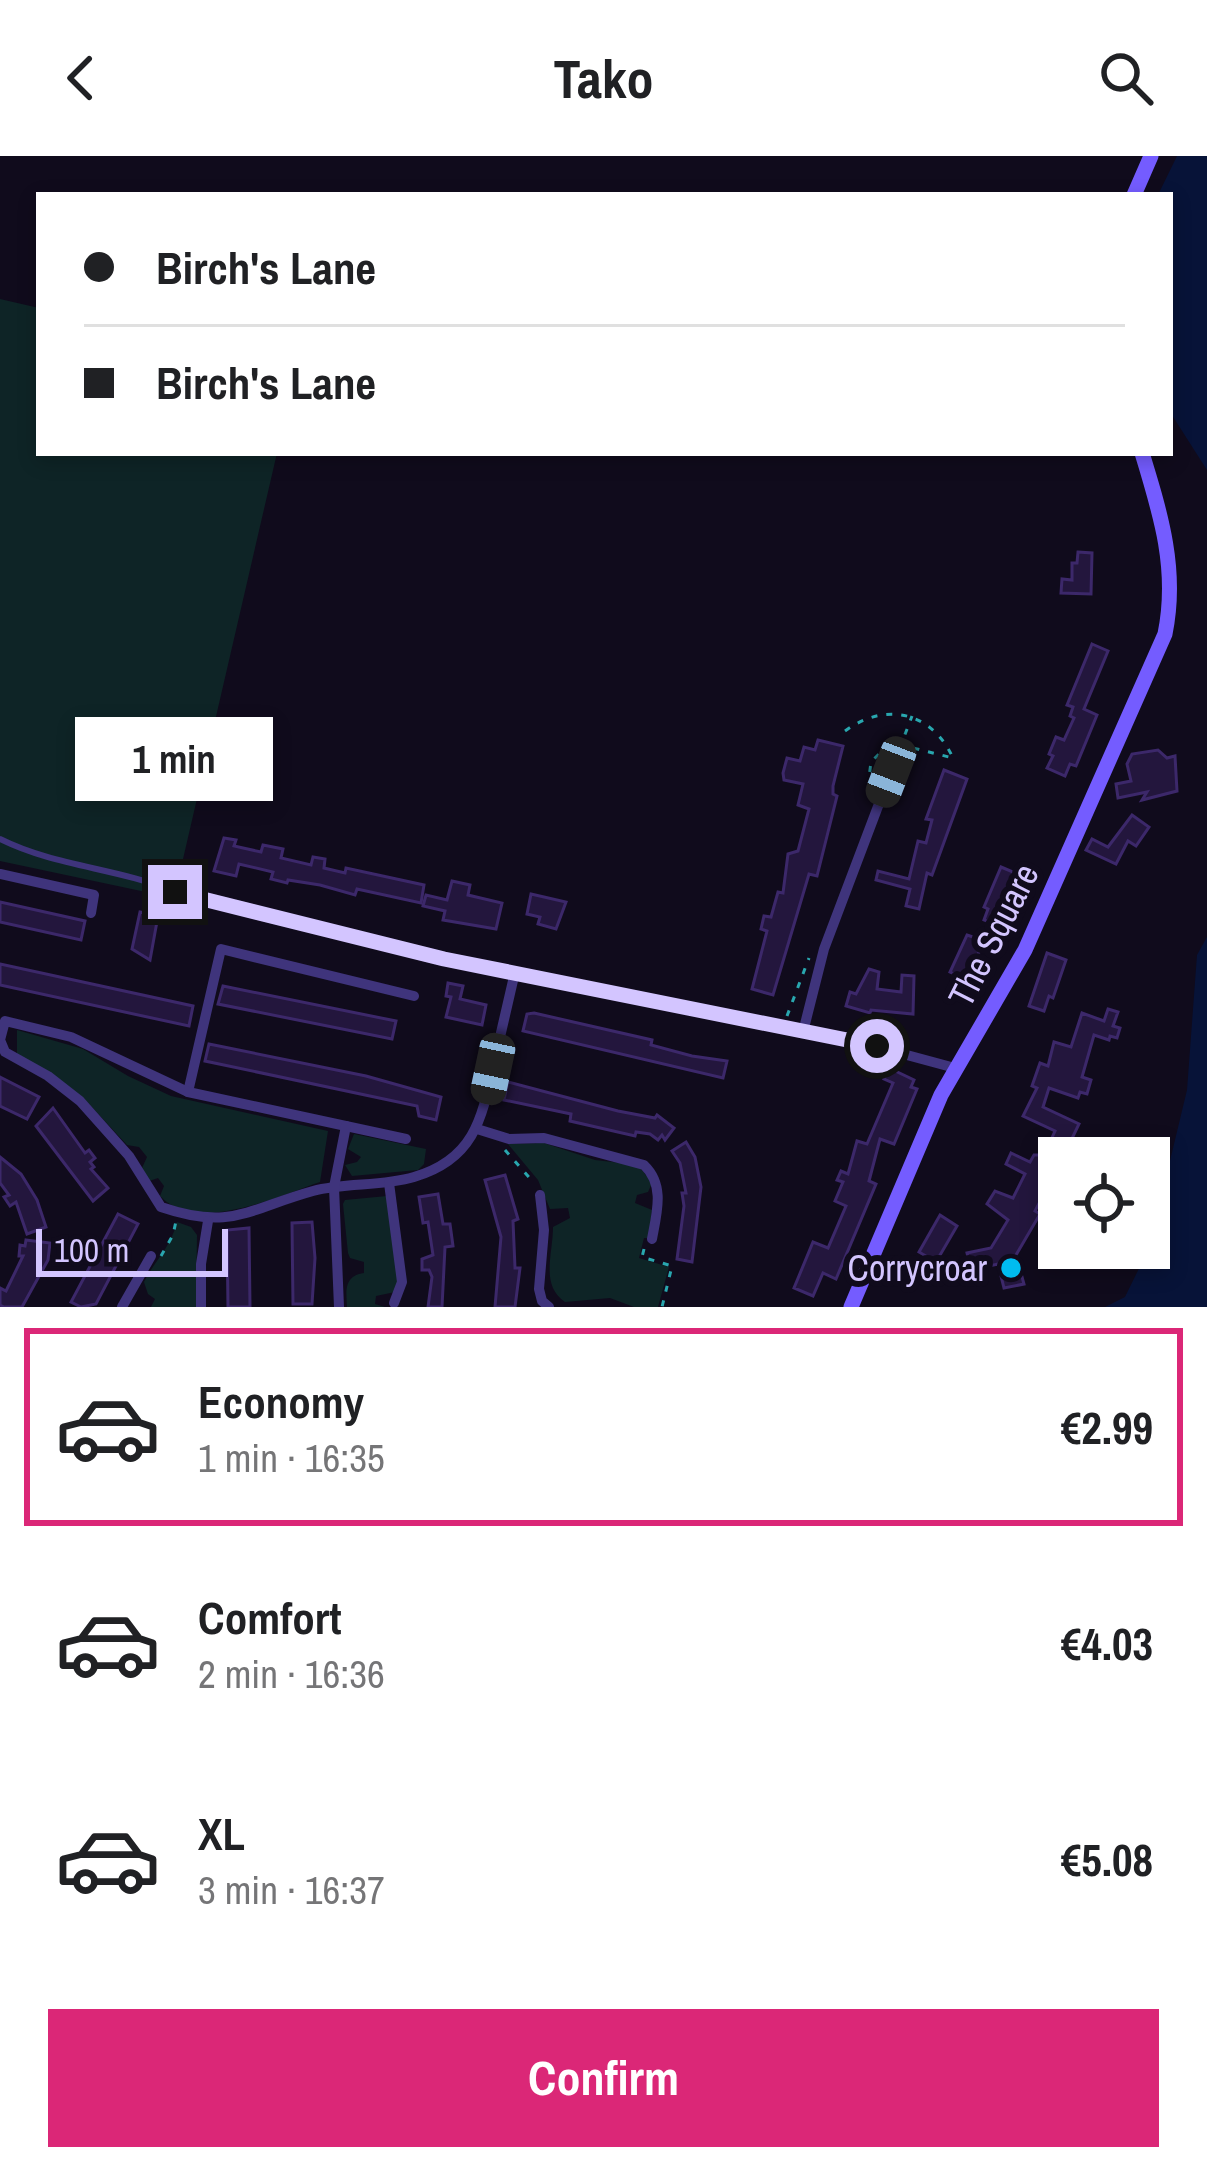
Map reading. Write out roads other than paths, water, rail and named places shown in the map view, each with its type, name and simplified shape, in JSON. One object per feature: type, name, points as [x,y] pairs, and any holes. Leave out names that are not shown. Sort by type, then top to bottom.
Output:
[{"type":"main road","points":[[1135,192],[1151,156]]},
{"type":"main road","name":"The Square","points":[[851,1307],[955,1068],[1024,950],[1156,655],[1172,599],[1172,571],[1143,456]]},
{"type":"street","points":[[803,1031],[824,949],[891,772]]},
{"type":"street","points":[[0,874],[94,896],[91,913]]},
{"type":"street","points":[[175,892],[444,959],[803,1031],[955,1068]]},
{"type":"street","points":[[188,1092],[220,949],[414,996]]},
{"type":"street","points":[[406,1139],[188,1092],[71,1037],[3,1021],[0,1040],[5,1052],[80,1101],[129,1156],[160,1207],[208,1220],[249,1213],[334,1187],[389,1183],[440,1166],[464,1147],[477,1129],[515,972]]},
{"type":"street","points":[[339,1307],[334,1187],[346,1126]]},
{"type":"street","points":[[477,1129],[500,1137],[544,1138],[644,1165],[655,1175],[657,1186],[652,1239]]},
{"type":"street","points":[[389,1183],[402,1282],[394,1304]]},
{"type":"street","points":[[539,1195],[544,1230],[539,1289],[549,1307]]},
{"type":"street","points":[[201,1307],[200,1264],[208,1220]]},
{"type":"street","points":[[122,1307],[151,1256]]},
{"type":"lane","points":[[0,839],[32,854],[175,892]]},
{"type":"water","points":[[1177,156],[1207,156],[1207,470],[1173,417],[1173,192],[1159,192]]},
{"type":"water","points":[[1207,937],[1207,1307],[1105,1307],[1125,1297],[1139,1269],[1170,1269],[1170,1161],[1187,1090],[1197,955]]},
{"type":"place","name":"Corrycroar","points":[[1011,1268]]}]
